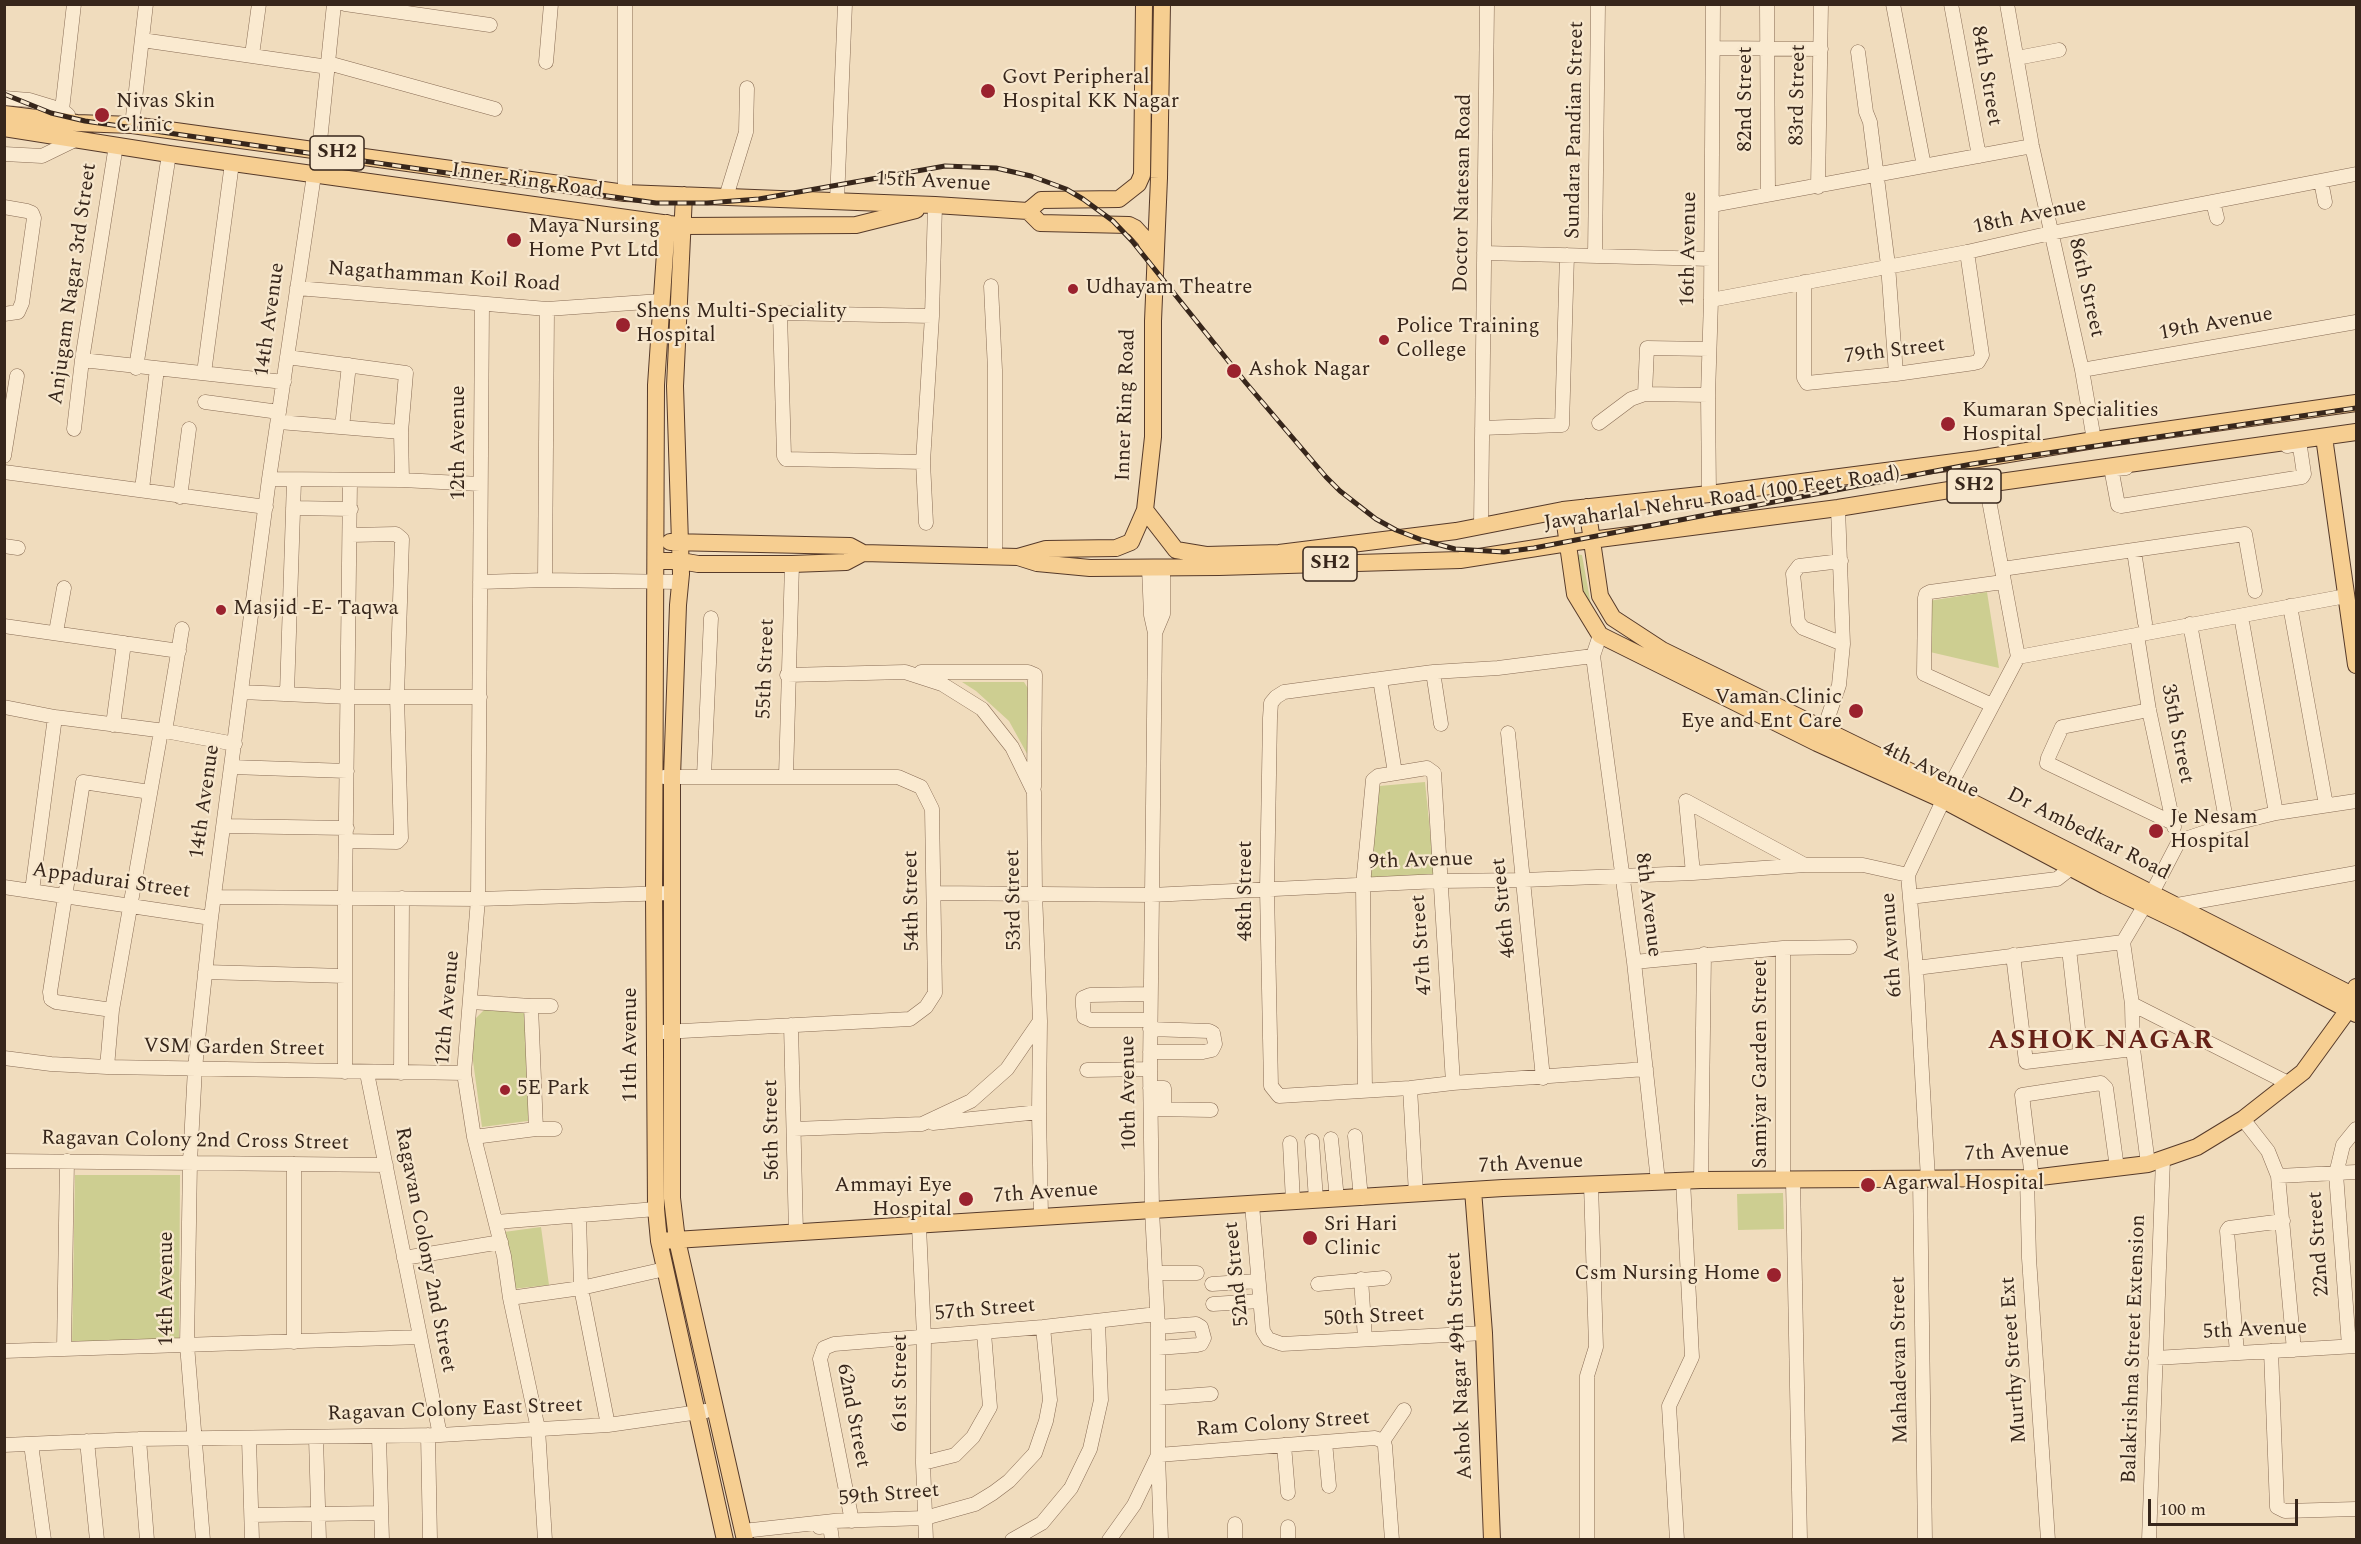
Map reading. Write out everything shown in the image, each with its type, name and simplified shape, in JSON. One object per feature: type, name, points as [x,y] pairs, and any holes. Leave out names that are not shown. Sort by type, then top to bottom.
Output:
[{"type":"main road","points":[[1029,211],[1041,200],[1119,199],[1134,190],[1142,175],[1144,4]]},
{"type":"main road","name":"Inner Ring Road","points":[[657,561],[685,570],[846,562],[863,553],[1018,557],[1046,549],[1116,548],[1131,542],[1144,510],[1153,437],[1153,321],[1159,178],[1162,4]]},
{"type":"main road","points":[[1143,65],[1161,66]]},
{"type":"main road","name":"SH2","points":[[4,114],[54,122]]},
{"type":"main road","name":"SH2","points":[[4,128],[54,122]]},
{"type":"main road","name":"Inner Ring Road","points":[[54,122],[116,145],[169,154],[675,225],[856,225],[935,205]]},
{"type":"main road","name":"Inner Ring Road","points":[[77,131],[132,125],[625,193],[684,195]]},
{"type":"main road","name":"15th Avenue","points":[[684,195],[1029,211],[1040,223],[1129,225],[1145,238],[1155,260]]},
{"type":"main road","points":[[684,195],[675,225],[675,386],[680,542],[685,570]]},
{"type":"main road","name":"11th Avenue","points":[[675,225],[661,302],[656,385],[657,582],[664,777],[672,893],[672,1198],[677,1240],[744,1535]]},
{"type":"main road","points":[[656,385],[675,386]]},
{"type":"main road","name":"Jawaharlal Nehru Road (100 Feet Road)","points":[[1144,510],[1176,550],[1206,555],[1279,553],[1481,526],[1563,510],[1709,494],[1978,459],[2356,403]]},
{"type":"main road","name":"Jawaharlal Nehru Road (100 Feet Road)","points":[[1090,568],[1460,560],[1568,543],[1838,508],[1986,484],[2271,446],[2356,432]]},
{"type":"main road","points":[[2325,437],[2349,592],[2356,655]]},
{"type":"main road","name":"Dr Ambedkar Road","points":[[1587,507],[1600,596],[1613,618],[1662,650],[1824,729],[1945,795],[2149,899],[2176,905],[2354,1001]]},
{"type":"main road","points":[[1563,510],[1575,594],[1600,635]]},
{"type":"main road","points":[[657,543],[850,546],[863,553]]},
{"type":"main road","name":"Inner Ring Road","points":[[1018,557],[1037,563],[1090,568]]},
{"type":"main road","name":"11th Avenue","points":[[685,570],[654,894],[656,1209],[659,1241],[725,1539]]},
{"type":"main road","name":"4th Avenue","points":[[1600,635],[1817,743],[1945,795],[2071,868],[2149,899],[2354,1001]]},
{"type":"main road","name":"7th Avenue","points":[[659,1241],[1591,1184],[1683,1180],[2030,1178],[2117,1168],[2156,1162],[2197,1147],[2244,1119],[2302,1072],[2354,1001]]},
{"type":"main road","name":"Ashok Nagar 49th Street","points":[[1473,1190],[1484,1333],[1492,1539]]},
{"type":"street","points":[[54,122],[74,4]]},
{"type":"street","points":[[132,125],[146,4]]},
{"type":"street","points":[[252,56],[259,4]]},
{"type":"street","points":[[319,151],[334,4]]},
{"type":"street","points":[[345,4],[490,25]]},
{"type":"street","points":[[546,62],[551,4]]},
{"type":"street","points":[[625,4],[625,193]]},
{"type":"street","points":[[837,201],[845,4]]},
{"type":"street","name":"Doctor Natesan Road","points":[[1481,526],[1487,4]]},
{"type":"street","name":"Sundara Pandian Street","points":[[1596,256],[1598,4]]},
{"type":"street","name":"16th Avenue","points":[[1709,494],[1708,395],[1713,4]]},
{"type":"street","name":"82nd Street","points":[[1767,4],[1768,194]]},
{"type":"street","name":"83rd Street","points":[[1818,187],[1821,4]]},
{"type":"street","points":[[1893,4],[1924,166]]},
{"type":"street","name":"84th Street","points":[[1951,4],[1978,156]]},
{"type":"street","name":"86th Street","points":[[2007,4],[2032,146],[2082,370],[2094,440]]},
{"type":"street","points":[[142,40],[328,65],[495,109]]},
{"type":"street","points":[[1713,48],[1821,49]]},
{"type":"street","points":[[2017,58],[2060,50]]},
{"type":"street","points":[[1858,52],[1888,265],[1896,374]]},
{"type":"street","points":[[726,196],[746,132],[747,88]]},
{"type":"street","points":[[4,98],[29,100],[54,122]]},
{"type":"street","points":[[4,154],[42,156],[77,131]]},
{"type":"street","name":"Anjugam Nagar 3rd Street","points":[[74,429],[82,360],[116,145]]},
{"type":"street","points":[[1712,205],[2032,146]]},
{"type":"street","points":[[136,368],[169,154]]},
{"type":"street","points":[[204,373],[231,163]]},
{"type":"street","name":"18th Avenue","points":[[1711,300],[1967,252],[2356,174]]},
{"type":"street","name":"14th Avenue","points":[[203,1539],[187,1345],[190,1162],[195,1068],[211,918],[269,479],[314,175]]},
{"type":"street","points":[[2320,181],[2325,202]]},
{"type":"street","points":[[2213,202],[2217,218]]},
{"type":"street","points":[[926,523],[923,462],[932,315],[935,205]]},
{"type":"street","points":[[4,207],[27,211],[32,213],[34,218],[22,303],[18,312],[4,314]]},
{"type":"street","name":"79th Street","points":[[1804,282],[1804,378],[1807,383],[1974,363],[1981,359],[1967,252]]},
{"type":"street","points":[[1484,253],[1711,259]]},
{"type":"street","points":[[1482,428],[1562,425],[1567,255]]},
{"type":"street","points":[[991,286],[994,370],[994,557]]},
{"type":"street","name":"Nagathamman Koil Road","points":[[297,288],[547,309],[661,302]]},
{"type":"street","name":"12th Avenue","points":[[482,304],[478,899],[464,1074],[474,1137],[501,1242],[510,1298],[538,1429],[545,1539]]},
{"type":"street","points":[[545,580],[547,309]]},
{"type":"street","points":[[923,462],[786,459],[780,313],[932,315]]},
{"type":"street","name":"19th Avenue","points":[[2082,370],[2356,322]]},
{"type":"street","points":[[1646,394],[1647,348],[1709,349]]},
{"type":"street","points":[[287,357],[405,374],[401,432],[402,480]]},
{"type":"street","points":[[82,360],[136,368],[284,382]]},
{"type":"street","points":[[342,428],[349,365]]},
{"type":"street","points":[[142,489],[157,369]]},
{"type":"street","points":[[4,456],[17,376]]},
{"type":"street","points":[[1599,423],[1631,399],[1646,394],[1708,395]]},
{"type":"street","points":[[205,402],[342,428],[401,432]]},
{"type":"street","points":[[180,497],[189,429]]},
{"type":"street","points":[[2141,464],[2116,469],[2112,472],[2118,505],[2137,504],[2303,476],[2298,444],[2271,446]]},
{"type":"street","points":[[4,472],[266,507]]},
{"type":"street","points":[[269,479],[294,481],[402,480],[480,484]]},
{"type":"street","points":[[345,1072],[350,480]]},
{"type":"street","points":[[287,693],[294,481]]},
{"type":"street","points":[[1986,484],[2018,657],[2141,629],[2241,616],[2349,592]]},
{"type":"street","points":[[293,508],[351,508]]},
{"type":"street","points":[[1824,729],[1839,685],[1844,644],[1838,508]]},
{"type":"street","points":[[1992,705],[1924,674],[1926,594],[2002,576],[2259,530]]},
{"type":"street","points":[[224,826],[346,834],[397,842],[401,838],[397,696],[402,537],[396,534],[351,535]]},
{"type":"street","points":[[2245,534],[2255,591]]},
{"type":"street","name":"35th Street","points":[[2134,551],[2149,710],[2173,824],[2179,841]]},
{"type":"street","points":[[1841,561],[1800,566],[1793,574],[1798,622],[1803,628],[1844,644]]},
{"type":"street","name":"55th Street","points":[[786,776],[787,675],[792,564]]},
{"type":"street","name":"10th Avenue","points":[[1109,1539],[1134,1505],[1158,1455],[1158,1348],[1152,1210],[1158,1109],[1150,1088],[1150,1052],[1144,994],[1150,895],[1155,633],[1163,614],[1156,568]]},
{"type":"street","points":[[480,582],[545,580],[657,582],[685,570]]},
{"type":"street","points":[[56,632],[64,588]]},
{"type":"street","points":[[2290,606],[2326,805]]},
{"type":"street","points":[[2241,616],[2276,813]]},
{"type":"street","points":[[704,776],[711,618]]},
{"type":"street","points":[[2190,624],[2227,825]]},
{"type":"street","points":[[4,626],[179,651]]},
{"type":"street","points":[[107,1067],[112,1010],[150,792],[182,629]]},
{"type":"street","name":"8th Avenue","points":[[1600,635],[1593,656],[1634,962],[1658,1181]]},
{"type":"street","points":[[112,724],[124,643]]},
{"type":"street","points":[[1593,656],[1498,668],[1380,678],[1395,773],[1378,776],[1373,780],[1363,885],[1365,1091],[1646,1069]]},
{"type":"street","name":"6th Avenue","points":[[1924,1179],[1916,968],[1908,875],[1945,795],[2018,657]]},
{"type":"street","points":[[905,672],[1028,672],[1035,675],[1034,792]]},
{"type":"street","name":"53rd Street","points":[[787,675],[905,672],[942,684],[982,709],[1012,747],[1034,792],[1040,1021],[1041,1216]]},
{"type":"street","points":[[1433,672],[1441,724]]},
{"type":"street","name":"48th Street","points":[[1365,1091],[1279,1096],[1271,1086],[1268,889],[1270,718],[1271,703],[1284,692],[1380,678]]},
{"type":"street","points":[[242,692],[348,697],[480,697]]},
{"type":"street","points":[[4,707],[235,744]]},
{"type":"street","points":[[2149,710],[2062,727],[2047,763],[2173,824]]},
{"type":"street","points":[[32,891],[56,717]]},
{"type":"street","name":"46th Street","points":[[1508,734],[1543,1078]]},
{"type":"street","points":[[232,767],[347,771]]},
{"type":"street","name":"47th Street","points":[[1395,773],[1427,768],[1434,773],[1453,1083]]},
{"type":"street","name":"54th Street","points":[[654,1032],[910,1018],[926,1007],[935,993],[932,809],[921,787],[898,777],[664,777]]},
{"type":"street","points":[[112,1010],[56,1002],[51,999],[50,992],[82,782],[150,792]]},
{"type":"street","points":[[1693,873],[1686,801],[1805,865]]},
{"type":"street","points":[[1916,968],[2123,942],[2149,899],[2179,841],[2227,825],[2276,813],[2356,801]]},
{"type":"street","name":"9th Avenue","points":[[934,893],[1150,895],[1440,881],[1693,873],[1805,865],[1863,865],[1908,875]]},
{"type":"street","points":[[1910,897],[2057,879],[2071,868]]},
{"type":"street","points":[[2176,905],[2356,873]]},
{"type":"street","name":"Appadurai Street","points":[[4,887],[211,918]]},
{"type":"street","points":[[214,897],[478,899],[672,893]]},
{"type":"street","points":[[401,1073],[402,898]]},
{"type":"street","name":"Balakrishna Street Extension","points":[[2123,942],[2132,1004],[2133,1049],[2156,1162],[2155,1358],[2149,1539]]},
{"type":"street","points":[[1634,962],[1783,948],[1850,947]]},
{"type":"street","name":"Samiyar Garden Street","points":[[1783,948],[1800,1539]]},
{"type":"street","points":[[2069,949],[2081,1055]]},
{"type":"street","points":[[1701,1180],[1704,954]]},
{"type":"street","points":[[2013,956],[2026,1062],[2133,1049]]},
{"type":"street","points":[[205,972],[345,976]]},
{"type":"street","points":[[1144,994],[1090,995],[1083,998],[1084,1017],[1090,1020],[1146,1023],[1209,1031],[1213,1033],[1215,1044],[1212,1050],[1203,1052],[1150,1052]]},
{"type":"street","points":[[471,1002],[551,1006]]},
{"type":"street","points":[[2132,1004],[2288,1083]]},
{"type":"street","points":[[531,1006],[536,1129]]},
{"type":"street","points":[[922,1124],[971,1101],[1007,1069],[1040,1021]]},
{"type":"street","name":"56th Street","points":[[791,1025],[796,1233]]},
{"type":"street","name":"VSM Garden Street","points":[[4,1058],[51,1064],[107,1067],[464,1074]]},
{"type":"street","points":[[1087,1070],[1150,1069]]},
{"type":"street","name":"Ragavan Colony 2nd Street","points":[[367,1073],[420,1337],[434,1435],[430,1539]]},
{"type":"street","name":"Murthy Street Ext","points":[[2048,1539],[2029,1258],[2030,1178],[2022,1095],[2101,1083],[2106,1088],[2117,1168]]},
{"type":"street","points":[[1410,1088],[1416,1194]]},
{"type":"street","points":[[1158,1109],[1211,1110]]},
{"type":"street","points":[[794,1129],[922,1124],[1039,1112]]},
{"type":"street","points":[[2244,1119],[2268,1151],[2278,1176],[2294,1350]]},
{"type":"street","points":[[474,1137],[536,1129],[555,1129]]},
{"type":"street","name":"22nd Street","points":[[2353,1346],[2336,1174],[2343,1145],[2356,1129]]},
{"type":"street","points":[[1355,1136],[1361,1198]]},
{"type":"street","points":[[1331,1139],[1337,1199]]},
{"type":"street","points":[[1312,1141],[1316,1200]]},
{"type":"street","points":[[1290,1143],[1293,1201]]},
{"type":"street","name":"Ragavan Colony 2nd Cross Street","points":[[4,1161],[386,1166]]},
{"type":"street","points":[[64,1349],[67,1161]]},
{"type":"street","points":[[294,1164],[294,1341]]},
{"type":"street","points":[[2278,1176],[2356,1172]]},
{"type":"street","name":"Mahadevan Street","points":[[1924,1179],[1925,1539]]},
{"type":"street","points":[[1677,1539],[1669,1406],[1692,1357],[1683,1180]]},
{"type":"street","points":[[1587,1539],[1587,1376],[1596,1347],[1591,1184]]},
{"type":"street","name":"52nd Street","points":[[1252,1205],[1263,1331],[1268,1339]]},
{"type":"street","points":[[496,1222],[656,1209]]},
{"type":"street","points":[[579,1216],[581,1288],[608,1425]]},
{"type":"street","points":[[2237,1353],[2227,1231],[2229,1228],[2283,1221]]},
{"type":"street","name":"61st Street","points":[[919,1226],[924,1337],[923,1463],[926,1539]]},
{"type":"street","points":[[404,1258],[501,1242]]},
{"type":"street","points":[[510,1298],[581,1288],[665,1269]]},
{"type":"street","points":[[1156,1274],[1197,1273]]},
{"type":"street","points":[[1318,1284],[1384,1278]]},
{"type":"street","points":[[1361,1279],[1365,1339]]},
{"type":"street","points":[[1212,1284],[1258,1281]]},
{"type":"street","points":[[1213,1304],[1260,1300]]},
{"type":"street","name":"57th Street","points":[[820,1354],[824,1348],[834,1344],[1098,1322],[1157,1320],[1196,1324],[1201,1327],[1204,1338],[1201,1344],[1158,1348]]},
{"type":"street","points":[[1012,1539],[1042,1523],[1071,1488],[1090,1449],[1101,1400],[1098,1322]]},
{"type":"street","name":"59th Street","points":[[744,1535],[834,1521],[925,1518],[975,1504],[1009,1481],[1035,1453],[1046,1422],[1050,1400],[1043,1327]]},
{"type":"street","points":[[923,1463],[955,1455],[973,1437],[990,1407],[984,1332]]},
{"type":"street","name":"50th Street","points":[[1268,1339],[1282,1344],[1484,1333]]},
{"type":"street","points":[[4,1351],[420,1337]]},
{"type":"street","name":"5th Avenue","points":[[2155,1358],[2353,1346]]},
{"type":"street","points":[[2271,1352],[2277,1507],[2285,1511],[2356,1509]]},
{"type":"street","name":"62nd Street","points":[[820,1354],[852,1521]]},
{"type":"street","points":[[1158,1398],[1210,1394]]},
{"type":"street","name":"Ragavan Colony East Street","points":[[4,1445],[87,1440],[434,1435],[608,1425],[717,1408]]},
{"type":"street","points":[[1383,1442],[1404,1410]]},
{"type":"street","points":[[379,1437],[382,1539]]},
{"type":"street","points":[[316,1438],[319,1539]]},
{"type":"street","name":"Ram Colony Street","points":[[1158,1455],[1375,1438],[1383,1442],[1385,1446],[1392,1539]]},
{"type":"street","points":[[139,1439],[147,1539]]},
{"type":"street","points":[[249,1439],[252,1539]]},
{"type":"street","points":[[87,1440],[97,1539]]},
{"type":"street","points":[[1325,1442],[1329,1486]]},
{"type":"street","points":[[32,1444],[44,1539]]},
{"type":"street","points":[[1284,1445],[1288,1493]]},
{"type":"street","points":[[1158,1455],[1161,1539]]},
{"type":"street","points":[[252,1515],[381,1513]]},
{"type":"street","points":[[834,1521],[837,1539]]},
{"type":"street","points":[[1235,1524],[1235,1539]]},
{"type":"street","points":[[759,1539],[758,1537],[830,1525],[832,1539]]},
{"type":"green space","points":[[1575,554],[1582,555],[1593,616],[1578,602]]},
{"type":"green space","points":[[1987,592],[1999,668],[1930,652],[1928,601]]},
{"type":"green space","points":[[962,682],[1024,682],[1029,690],[1031,761],[1009,721],[976,691]]},
{"type":"green space","points":[[1425,782],[1435,881],[1368,883],[1368,787]]},
{"type":"green space","name":"5E Park","points":[[485,1009],[531,1013],[535,1120],[482,1127],[473,1061],[472,1022]]},
{"type":"green space","points":[[75,1175],[180,1175],[179,1345],[72,1346]]},
{"type":"green space","points":[[1783,1193],[1784,1229],[1738,1230],[1737,1194]]},
{"type":"green space","points":[[541,1227],[549,1285],[512,1289],[504,1232]]},
{"type":"railway","points":[[4,94],[51,113],[85,121],[656,203],[707,203],[759,199],[945,166],[996,168],[1031,176],[1066,189],[1113,221],[1132,241],[1246,383],[1340,491],[1376,519],[1396,530],[1455,549],[1504,552],[1534,548],[1972,464],[2356,408]]},
{"type":"place","name":"Govt Peripheral Hospital KK Nagar","points":[[988,91]]},
{"type":"place","name":"Nivas Skin Clinic","points":[[102,115]]},
{"type":"place","name":"Maya Nursing Home Pvt Ltd","points":[[514,240]]},
{"type":"place","name":"Udhayam Theatre","points":[[1073,289]]},
{"type":"place","name":"Shens Multi-Speciality Hospital","points":[[623,325]]},
{"type":"place","name":"Police Training College","points":[[1384,340]]},
{"type":"place","name":"Ashok Nagar","points":[[1234,371]]},
{"type":"place","name":"Kumaran Specialities Hospital","points":[[1948,424]]},
{"type":"place","name":"Masjid -E- Taqwa","points":[[221,610]]},
{"type":"place","name":"Vaman Clinic Eye and Ent Care","points":[[1856,711]]},
{"type":"place","name":"Je Nesam Hospital","points":[[2156,831]]},
{"type":"place","name":"5E Park","points":[[505,1090]]},
{"type":"place","name":"Agarwal Hospital","points":[[1868,1185]]},
{"type":"place","name":"Ammayi Eye Hospital","points":[[966,1199]]},
{"type":"place","name":"Sri Hari Clinic","points":[[1310,1238]]},
{"type":"place","name":"Csm Nursing Home","points":[[1774,1275]]},
{"type":"district","name":"ASHOK NAGAR","points":[[2101,1043]]}]
